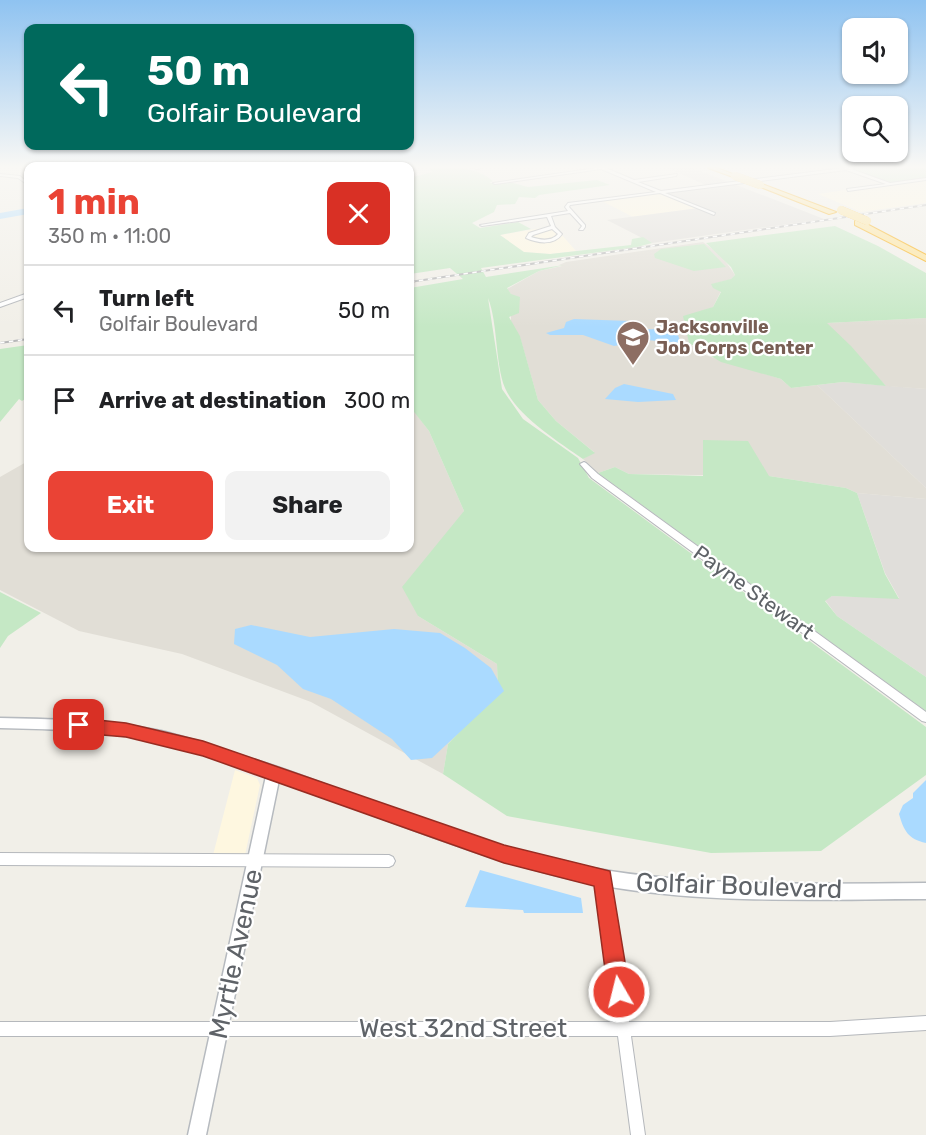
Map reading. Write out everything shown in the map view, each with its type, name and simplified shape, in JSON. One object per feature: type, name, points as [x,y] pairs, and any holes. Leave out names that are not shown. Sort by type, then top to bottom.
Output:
[{"type":"highway","points":[[853,221],[926,258]]},
{"type":"highway","points":[[867,221],[926,251]]},
{"type":"main road","name":"Golfair Boulevard","points":[[0,723],[61,724],[126,730],[203,749],[504,854],[603,878],[646,885],[722,891],[926,891]]},
{"type":"main road","name":"Myrtle Avenue","points":[[197,1135],[274,772]]},
{"type":"street","points":[[482,225],[509,221]]},
{"type":"street","points":[[551,221],[560,234],[557,238],[541,242],[528,238],[531,234],[553,227]]},
{"type":"street","points":[[579,221],[584,226],[581,229]]},
{"type":"street","points":[[0,305],[24,296]]},
{"type":"street","name":"Payne Stewart","points":[[585,464],[596,476],[926,718]]},
{"type":"street","points":[[0,859],[389,861]]},
{"type":"street","points":[[603,878],[638,1135]]},
{"type":"street","name":"West 32nd Street","points":[[0,1029],[830,1029],[926,1023]]},
{"type":"shaded area","points":[[609,221],[810,221],[652,243]]},
{"type":"shaded area","points":[[554,226],[576,251],[550,254],[523,252],[499,235]]},
{"type":"shaded area","name":"Jacksonville Job Corps Center","points":[[703,242],[721,255],[735,275],[721,291],[713,307],[684,322],[688,331],[689,343],[705,355],[781,379],[791,388],[817,385],[926,488],[926,499],[857,493],[846,488],[769,476],[629,474],[615,467],[598,473],[583,459],[594,452],[556,421],[538,400],[520,337],[511,322],[511,294],[507,289],[539,271],[562,266],[559,265],[566,262]]},
{"type":"shaded area","points":[[926,318],[926,389],[886,386],[826,323]]},
{"type":"shaded area","points":[[843,382],[926,389],[926,488],[817,385]]},
{"type":"shaded area","points":[[414,411],[429,431],[464,511],[418,616],[497,664],[498,691],[448,744],[443,774],[311,702],[182,654],[79,631],[0,590],[0,477],[24,463],[24,552],[414,552]]},
{"type":"shaded area","points":[[857,493],[926,499],[926,677],[837,616],[825,600],[832,596],[899,598],[885,573]]},
{"type":"shaded area","points":[[235,770],[257,778],[260,785],[245,855],[213,855]]},
{"type":"green space","points":[[414,221],[476,221],[472,223],[480,228],[518,222],[531,229],[500,235],[524,252],[550,254],[631,245],[632,239],[643,237],[652,243],[481,268],[486,277],[564,265],[539,271],[507,288],[511,294],[520,297],[519,313],[509,317],[520,336],[538,400],[556,421],[595,453],[583,459],[540,428],[519,409],[511,398],[502,378],[488,298],[502,389],[523,419],[578,458],[589,478],[926,727],[926,775],[821,851],[711,853],[507,816],[443,774],[448,744],[498,691],[497,664],[418,616],[402,587],[464,511],[429,431],[414,412],[414,287],[463,279],[450,268],[414,273]]},
{"type":"green space","points":[[835,226],[878,246],[926,273],[926,318],[827,323],[886,386],[843,382],[791,388],[781,379],[721,362],[689,343],[683,316],[713,307],[721,292],[713,288],[711,284],[731,279],[735,275],[731,267],[706,243]]},
{"type":"green space","points":[[704,244],[726,267],[694,271],[655,258],[654,254],[661,249]]},
{"type":"green space","points":[[24,346],[24,400],[19,399],[0,422],[0,349]]},
{"type":"green space","points":[[703,440],[748,441],[769,476],[846,488],[857,493],[885,574],[899,599],[832,596],[825,601],[837,616],[926,677],[926,711],[598,473],[615,467],[629,474],[703,476]]},
{"type":"green space","points":[[0,592],[41,613],[8,636],[0,648]]},
{"type":"water","points":[[574,319],[630,321],[640,328],[647,329],[660,328],[663,322],[666,322],[676,331],[680,343],[647,340],[614,346],[583,335],[546,333],[564,328],[566,322]]},
{"type":"water","points":[[624,384],[673,394],[676,400],[638,402],[605,399],[615,388]]},
{"type":"water","points":[[251,625],[310,637],[394,629],[440,633],[491,668],[504,691],[432,758],[411,760],[392,739],[331,699],[303,689],[277,665],[234,644],[235,629]]},
{"type":"water","points":[[926,780],[926,843],[911,837],[899,814],[903,805],[913,798],[913,793]]},
{"type":"water","points":[[480,870],[581,898],[583,913],[524,913],[523,910],[465,907]]},
{"type":"railway","points":[[414,281],[819,221]]},
{"type":"railway","points":[[0,343],[24,340]]},
{"type":"place","name":"Jacksonville Job Corps Center","points":[[633,366]]},
{"type":"route","points":[[79,725],[126,730],[203,749],[504,854],[603,878],[619,992]]}]
